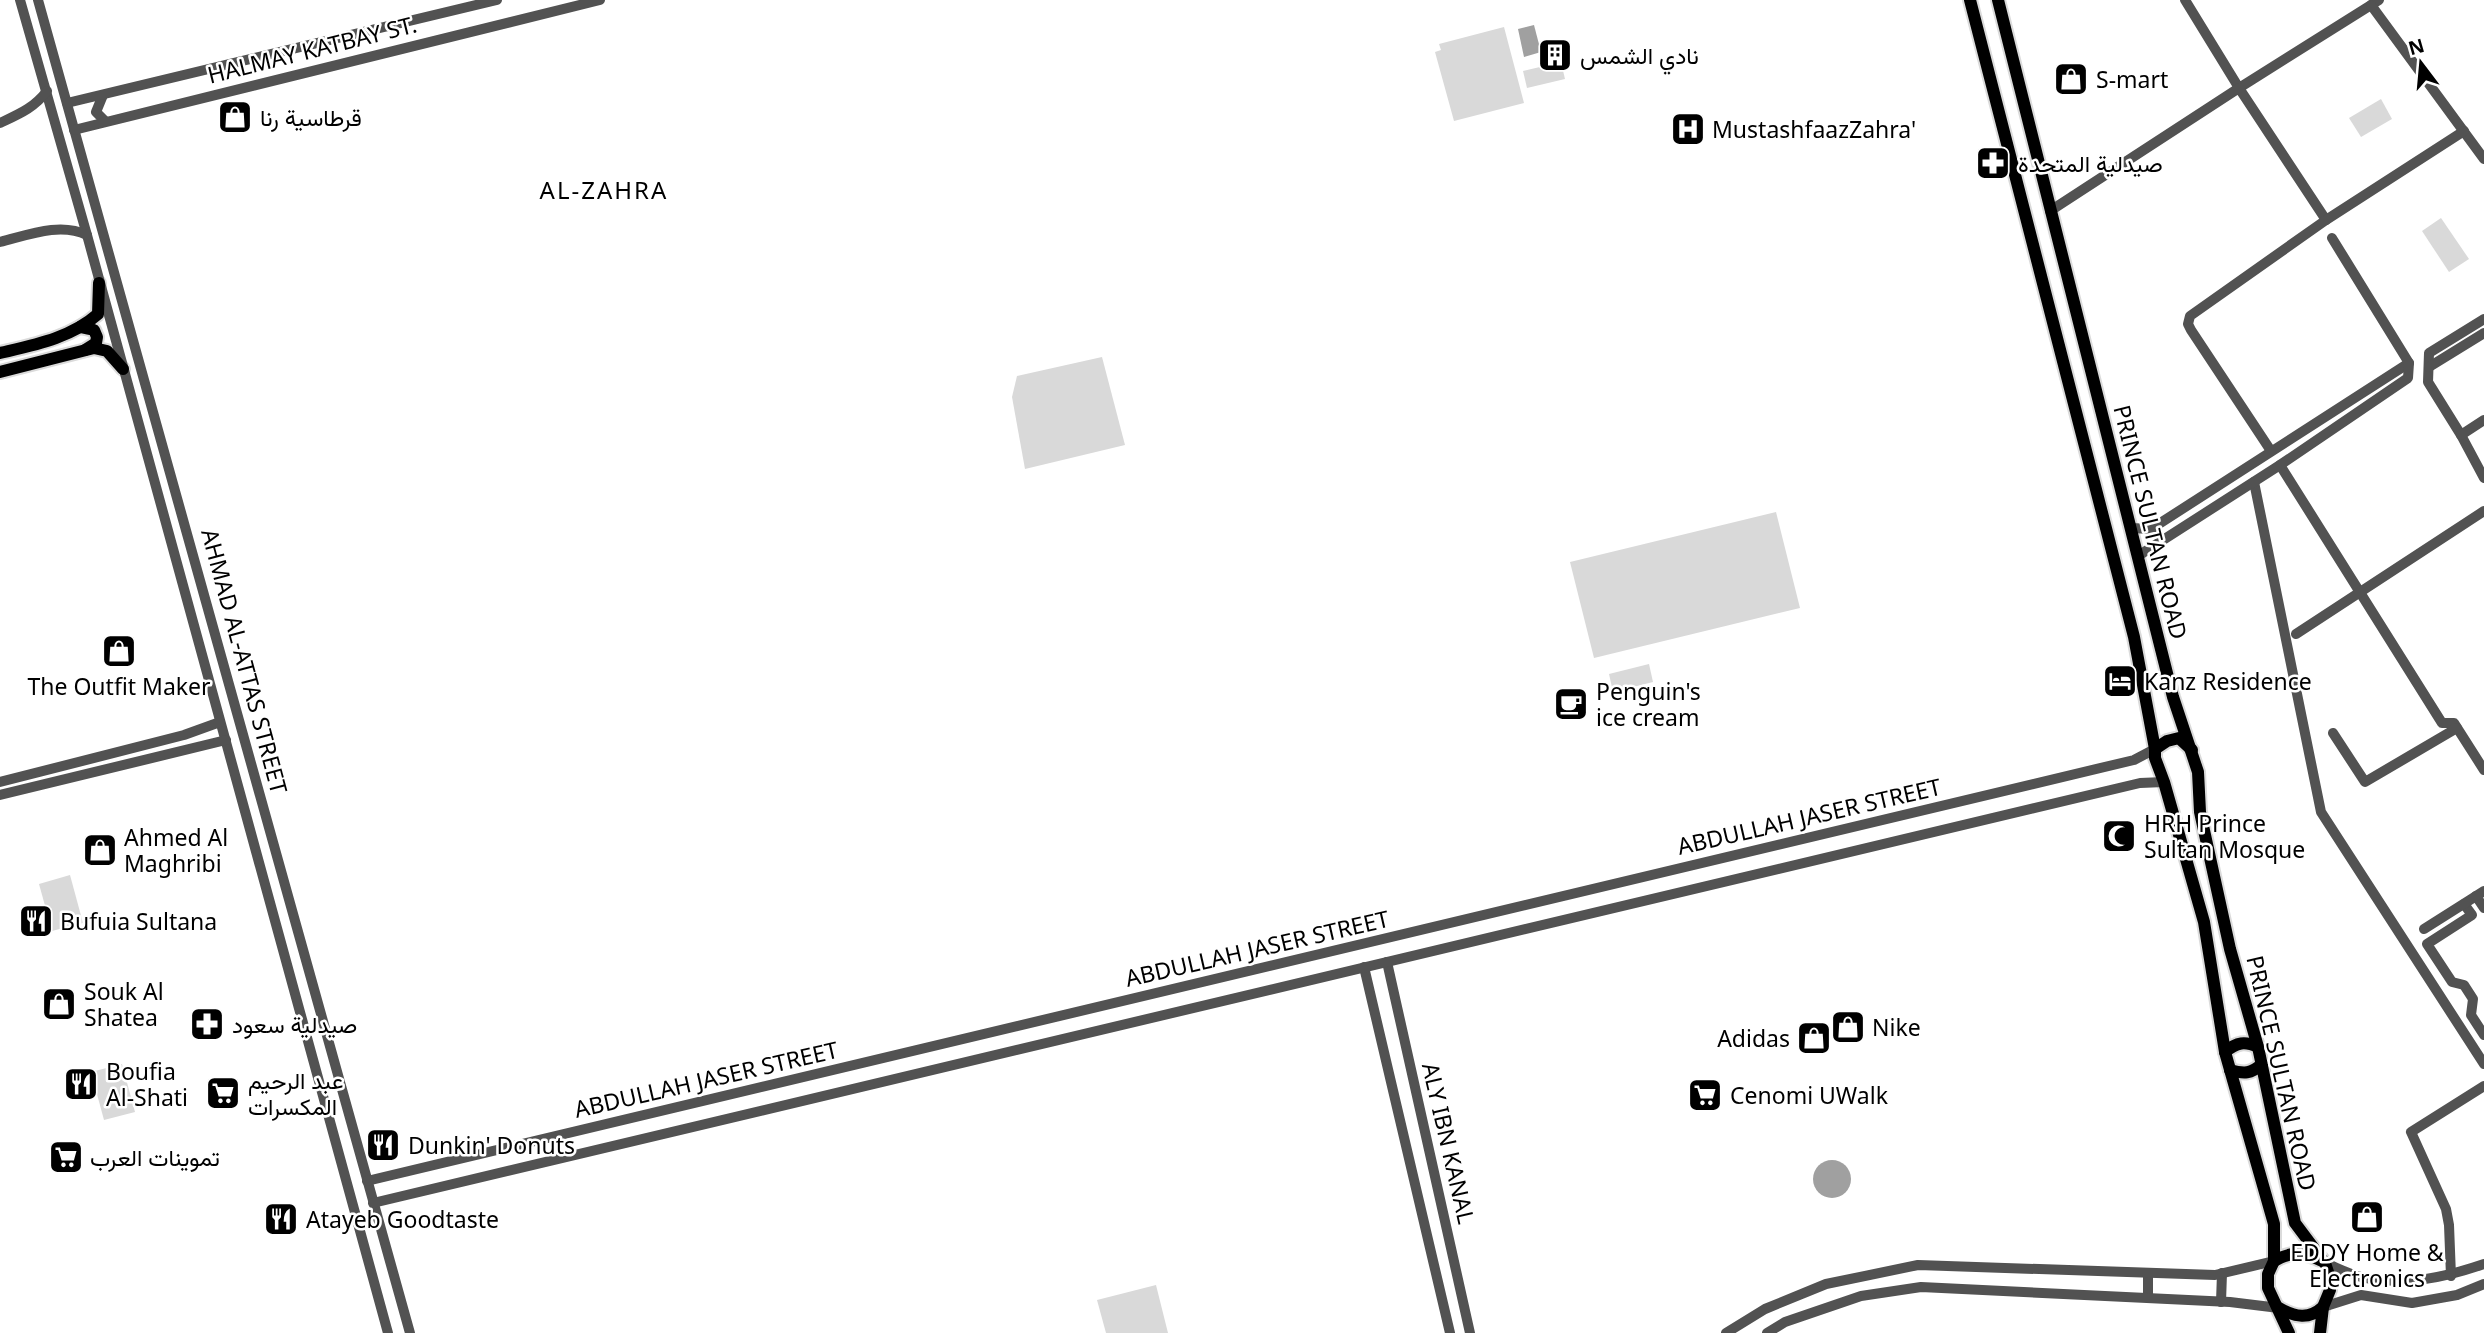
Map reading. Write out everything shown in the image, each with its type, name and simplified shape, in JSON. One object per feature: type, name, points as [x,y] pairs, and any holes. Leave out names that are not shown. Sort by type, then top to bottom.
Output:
[{"type":"main road","name":"PRINCE SULTAN ROAD","points":[[1970,0],[2134,637],[2155,758],[2204,922],[2225,1052],[2274,1224],[2274,1261],[2267,1274],[2268,1288],[2289,1333]]},
{"type":"main road","name":"PRINCE SULTAN ROAD","points":[[1997,0],[2173,697],[2198,772],[2200,812],[2230,949],[2262,1064],[2295,1223],[2325,1263]]},
{"type":"main road","points":[[0,353],[49,341],[80,327],[97,314],[99,283]]},
{"type":"main road","points":[[80,327],[94,330],[97,337],[96,343],[85,350]]},
{"type":"main road","points":[[0,372],[94,348],[107,351],[123,369]]},
{"type":"main road","points":[[2155,750],[2167,741],[2179,738],[2192,750]]},
{"type":"main road","points":[[2225,1052],[2233,1045],[2246,1042],[2258,1048]]},
{"type":"main road","points":[[2230,1070],[2242,1074],[2254,1072],[2262,1064]]},
{"type":"main road","points":[[2274,1261],[2295,1253],[2308,1254],[2325,1263],[2330,1278],[2330,1290],[2323,1307],[2320,1333]]},
{"type":"main road","points":[[2279,1308],[2300,1317],[2317,1313],[2323,1307]]},
{"type":"street","name":"AHMAD AL-ATTAS STREET","points":[[20,0],[388,1333]]},
{"type":"street","name":"AHMAD AL-ATTAS STREET","points":[[38,0],[410,1333]]},
{"type":"street","name":"HALMAY KATBAY ST.","points":[[67,103],[497,0]]},
{"type":"street","name":"HALMAY KATBAY ST.","points":[[74,130],[600,0]]},
{"type":"street","points":[[2185,0],[2326,220]]},
{"type":"street","points":[[2050,211],[2375,2],[2484,159]]},
{"type":"street","points":[[0,122],[38,103],[47,91]]},
{"type":"street","points":[[103,94],[96,112],[106,121]]},
{"type":"street","points":[[2271,451],[2188,324],[2190,316],[2326,220],[2464,131]]},
{"type":"street","points":[[0,242],[61,228],[75,229],[87,235]]},
{"type":"street","points":[[2138,556],[2280,465],[2408,378],[2409,363],[2332,238]]},
{"type":"street","points":[[2484,319],[2429,353],[2428,382],[2484,478]]},
{"type":"street","points":[[2429,367],[2484,333]]},
{"type":"street","points":[[2131,528],[2151,529],[2409,363]]},
{"type":"street","points":[[2461,435],[2484,420]]},
{"type":"street","points":[[2280,465],[2442,723],[2454,723],[2484,770]]},
{"type":"street","points":[[2254,482],[2321,812],[2484,1064]]},
{"type":"street","points":[[2296,634],[2484,511]]},
{"type":"street","points":[[0,782],[184,735],[220,722]]},
{"type":"street","points":[[2333,733],[2365,782],[2457,728]]},
{"type":"street","points":[[0,795],[226,740]]},
{"type":"street","name":"ABDULLAH JASER STREET","points":[[367,1181],[2134,760],[2155,750]]},
{"type":"street","name":"ABDULLAH JASER STREET","points":[[373,1203],[2140,783],[2164,782]]},
{"type":"street","points":[[2424,929],[2480,894],[2484,908]]},
{"type":"street","points":[[1549,900],[1555,922]]},
{"type":"street","points":[[2464,904],[2472,915],[2427,944],[2452,982],[2463,985],[2473,999],[2471,1015],[2484,1035]]},
{"type":"street","name":"ALY IBN KANAL","points":[[1387,962],[1471,1333]]},
{"type":"street","points":[[1364,967],[1450,1333]]},
{"type":"street","points":[[2451,1276],[2446,1209],[2411,1132],[2484,1086]]},
{"type":"street","points":[[682,1106],[685,1128]]},
{"type":"street","points":[[1726,1333],[1765,1309],[1826,1284],[1918,1265],[2215,1275],[2274,1261]]},
{"type":"street","points":[[2325,1263],[2364,1278],[2401,1282],[2451,1276],[2484,1264]]},
{"type":"street","points":[[1969,1266],[1969,1289]]},
{"type":"street","points":[[2083,1295],[2085,1270]]},
{"type":"street","points":[[2148,1273],[2148,1298]]},
{"type":"street","points":[[2221,1302],[2222,1273]]},
{"type":"street","points":[[1871,1275],[1876,1294]]},
{"type":"street","points":[[2323,1307],[2361,1295],[2412,1303],[2457,1295],[2484,1284]]},
{"type":"street","points":[[1767,1333],[1785,1322],[1861,1297],[1921,1287],[2221,1302],[2279,1308]]},
{"type":"street","points":[[1805,1293],[1812,1313]]},
{"type":"shaded area","points":[[1534,25],[1541,52],[1524,57],[1518,29]]},
{"type":"shaded area","points":[[1504,27],[1524,103],[1454,121],[1435,52],[1441,50],[1439,44]]},
{"type":"shaded area","points":[[1561,62],[1565,79],[1527,88],[1523,71]]},
{"type":"shaded area","points":[[2381,99],[2392,119],[2361,137],[2349,118]]},
{"type":"shaded area","points":[[2441,218],[2469,259],[2449,272],[2422,231]]},
{"type":"shaded area","points":[[1102,357],[1125,445],[1025,469],[1012,397],[1017,376]]},
{"type":"shaded area","points":[[1776,512],[1800,608],[1594,658],[1570,562]]},
{"type":"shaded area","points":[[1649,664],[1653,682],[1613,692],[1609,674]]},
{"type":"shaded area","points":[[70,875],[83,923],[52,931],[39,884]]},
{"type":"shaded area","points":[[122,1064],[135,1112],[104,1120],[91,1072]]},
{"type":"shaded area","points":[[1832,1160],[1845,1166],[1851,1179],[1845,1192],[1832,1198],[1819,1192],[1813,1179],[1819,1166]]},
{"type":"shaded area","points":[[1156,1285],[1168,1333],[1106,1333],[1097,1300]]},
{"type":"place","name":"نادي الشمس","points":[[1555,55]]},
{"type":"place","name":"S-mart","points":[[2071,79]]},
{"type":"place","name":"قرطاسية رنا","points":[[235,117]]},
{"type":"place","name":"MustashfaazZahra'","points":[[1688,129]]},
{"type":"place","name":"صيدلية المتحدة","points":[[1993,163]]},
{"type":"place","name":"The Outfit Maker","points":[[119,651]]},
{"type":"place","name":"Kanz Residence","points":[[2120,681]]},
{"type":"place","name":"Penguin's ice cream","points":[[1571,704]]},
{"type":"place","name":"HRH Prince Sultan Mosque","points":[[2119,836]]},
{"type":"place","name":"Ahmed Al Maghribi","points":[[100,850]]},
{"type":"place","name":"Bufuia Sultana","points":[[36,921]]},
{"type":"place","name":"Souk Al Shatea","points":[[59,1004]]},
{"type":"place","name":"صيدلية سعود","points":[[207,1024]]},
{"type":"place","name":"Nike","points":[[1848,1027]]},
{"type":"place","name":"Adidas","points":[[1814,1038]]},
{"type":"place","name":"Boufia Al-Shati","points":[[81,1084]]},
{"type":"place","name":"عبد الرحيم المكسرات","points":[[223,1093]]},
{"type":"place","name":"Cenomi UWalk","points":[[1705,1095]]},
{"type":"place","name":"Dunkin' Donuts","points":[[383,1145]]},
{"type":"place","name":"تموينات العرب","points":[[66,1157]]},
{"type":"place","name":"EDDY Home & Electronics","points":[[2367,1217]]},
{"type":"place","name":"Atayeb Goodtaste","points":[[281,1219]]},
{"type":"district","name":"AL-ZAHRA","points":[[604,189]]}]
